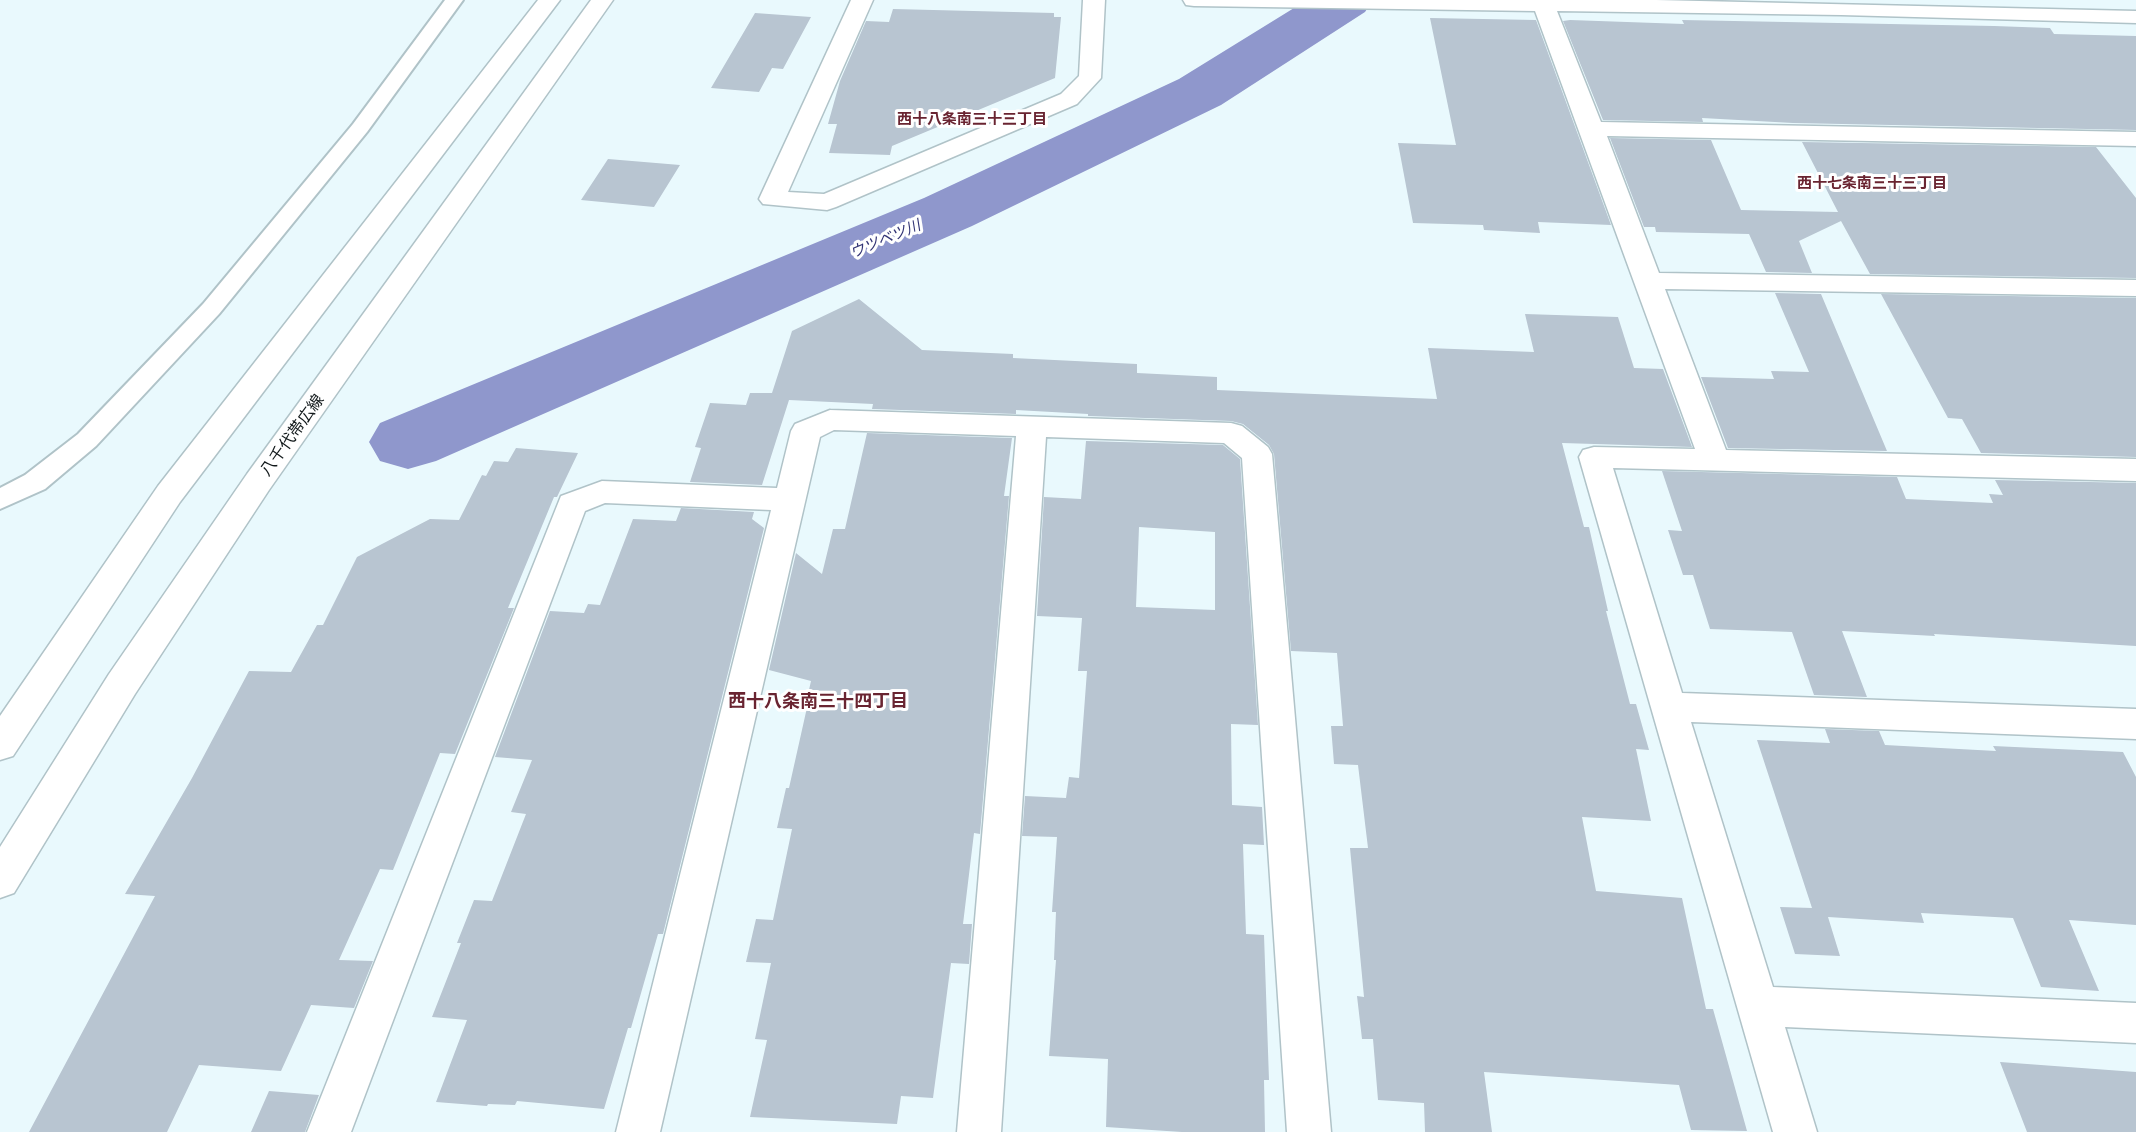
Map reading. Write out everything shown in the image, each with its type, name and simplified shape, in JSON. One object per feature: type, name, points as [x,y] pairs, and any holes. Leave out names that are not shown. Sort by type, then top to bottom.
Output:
[{"type":"street","points":[[0,745],[169,494],[549,0]]},
{"type":"street","name":"八千代帯広線","points":[[0,881],[122,684],[258,482],[602,0]]},
{"type":"street","points":[[862,0],[772,199],[827,202],[1068,99],[1090,78],[1094,0]]},
{"type":"street","points":[[1194,0],[1838,5],[2136,17]]},
{"type":"street","points":[[1543,4],[1714,458]]},
{"type":"street","points":[[1592,129],[2136,139]]},
{"type":"street","points":[[1647,280],[2136,288]]},
{"type":"street","points":[[638,1132],[806,431],[830,420],[1231,433],[1257,454],[1309,1132]]},
{"type":"street","points":[[979,1132],[1032,426]]},
{"type":"street","points":[[1794,1132],[1670,707],[1594,457],[1714,458],[2136,470]]},
{"type":"street","points":[[341,1132],[329,1132],[572,504],[602,492],[788,500]]},
{"type":"street","points":[[1670,707],[2136,724]]},
{"type":"street","points":[[1757,1006],[2136,1023]]},
{"type":"lane","points":[[0,499],[35,482],[87,440],[211,309],[360,128],[454,0]]},
{"type":"building","points":[[893,9],[1054,13],[1054,17],[1061,17],[1055,78],[892,146],[890,155],[829,153],[837,124],[828,124],[840,81],[866,21],[889,22]]},
{"type":"building","points":[[755,13],[811,17],[783,69],[772,68],[759,92],[711,88]]},
{"type":"building","points":[[1430,18],[1536,20],[1611,225],[1538,222],[1540,233],[1484,230],[1483,225],[1413,223],[1398,143],[1456,145]]},
{"type":"building","points":[[1682,20],[1994,26],[2050,28],[2054,34],[2136,36],[2136,130],[1793,123],[1702,118],[1703,122],[1603,120],[1563,21],[1684,24]]},
{"type":"building","points":[[1610,138],[1711,140],[1741,210],[1838,212],[1802,142],[2096,147],[2136,198],[2136,278],[1870,274],[1841,221],[1799,241],[1812,273],[1766,272],[1749,234],[1656,232],[1655,227],[1644,227]]},
{"type":"building","points":[[608,159],[680,165],[654,207],[581,200]]},
{"type":"building","points":[[1775,293],[1821,294],[1887,451],[1728,448],[1701,377],[1774,379],[1771,371],[1809,372]]},
{"type":"building","points":[[1881,294],[2136,298],[2136,457],[1981,453],[1962,419],[1948,418]]},
{"type":"building","points":[[859,299],[922,350],[1013,354],[1013,358],[1137,364],[1137,373],[1217,377],[1217,390],[1437,399],[1428,348],[1534,352],[1525,314],[1618,317],[1634,368],[1663,369],[1692,447],[1562,443],[1584,527],[1589,527],[1608,611],[1606,611],[1630,704],[1636,704],[1649,750],[1636,749],[1651,821],[1582,817],[1596,891],[1682,898],[1706,1009],[1713,1009],[1747,1131],[1691,1130],[1679,1085],[1484,1072],[1492,1132],[1425,1132],[1424,1103],[1378,1100],[1373,1039],[1362,1039],[1357,996],[1364,997],[1350,848],[1368,848],[1358,765],[1334,764],[1331,726],[1343,726],[1337,653],[1291,651],[1274,454],[1269,445],[1243,424],[1231,421],[1088,416],[1088,414],[1016,410],[1016,414],[872,409],[873,404],[789,400],[762,485],[690,482],[701,448],[695,447],[710,403],[746,405],[750,393],[772,393],[792,331]]},
{"type":"building","points":[[867,433],[1012,438],[1004,496],[1009,496],[980,834],[974,833],[963,924],[972,924],[969,964],[951,963],[933,1098],[901,1096],[897,1124],[750,1117],[767,1040],[755,1039],[771,963],[746,962],[756,919],[773,920],[792,829],[777,828],[786,788],[789,788],[811,681],[769,670],[796,553],[822,574],[833,529],[845,529]]},
{"type":"building","points":[[1086,441],[1223,445],[1240,459],[1258,725],[1231,724],[1232,805],[1262,807],[1264,845],[1243,844],[1246,934],[1264,935],[1269,1080],[1264,1080],[1265,1132],[1182,1132],[1106,1127],[1108,1059],[1049,1056],[1056,960],[1054,960],[1056,912],[1052,912],[1057,837],[1022,836],[1025,796],[1066,798],[1069,777],[1079,778],[1087,671],[1078,671],[1082,618],[1037,616],[1044,497],[1081,499]],"holes":[[[1139,527],[1215,532],[1215,610],[1136,607]]]},
{"type":"building","points":[[516,448],[578,453],[557,497],[554,497],[508,608],[514,608],[455,754],[440,753],[393,870],[380,869],[339,960],[373,961],[354,1008],[311,1005],[281,1071],[199,1065],[167,1132],[29,1132],[155,896],[125,894],[192,778],[249,671],[291,672],[317,625],[323,625],[357,557],[430,519],[459,520],[482,475],[486,476],[494,461],[508,462]]},
{"type":"building","points":[[1662,471],[1897,477],[1906,499],[1993,503],[1989,494],[2003,495],[1995,480],[2136,483],[2136,646],[1842,631],[1867,697],[1814,695],[1792,632],[1710,629],[1693,575],[1683,575],[1668,530],[1682,531]]},
{"type":"building","points":[[681,508],[754,512],[752,519],[764,528],[663,934],[658,934],[631,1028],[628,1028],[604,1109],[517,1101],[515,1105],[488,1104],[487,1106],[436,1102],[467,1020],[432,1017],[461,943],[457,943],[474,900],[492,901],[526,814],[511,812],[532,760],[495,757],[550,611],[584,613],[588,604],[600,605],[633,519],[676,521]]},
{"type":"building","points":[[1825,729],[1879,731],[1885,745],[1996,751],[1993,746],[2123,752],[2136,777],[2136,925],[2069,920],[2099,991],[2041,987],[2013,918],[1921,913],[1924,923],[1828,917],[1840,956],[1795,954],[1780,907],[1812,908],[1757,740],[1830,743]]},
{"type":"building","points":[[2000,1062],[2136,1072],[2136,1132],[2027,1132]]},
{"type":"building","points":[[269,1091],[319,1095],[305,1132],[251,1132]]},
{"type":"waterway","name":"ウツベツ川","points":[[408,442],[948,212],[1200,92],[1345,0]]},
{"type":"district","name":"西十八条南三十三丁目","points":[[972,119]]},
{"type":"district","name":"西十七条南三十三丁目","points":[[1872,183]]},
{"type":"district","name":"西十八条南三十四丁目","points":[[818,701]]}]
